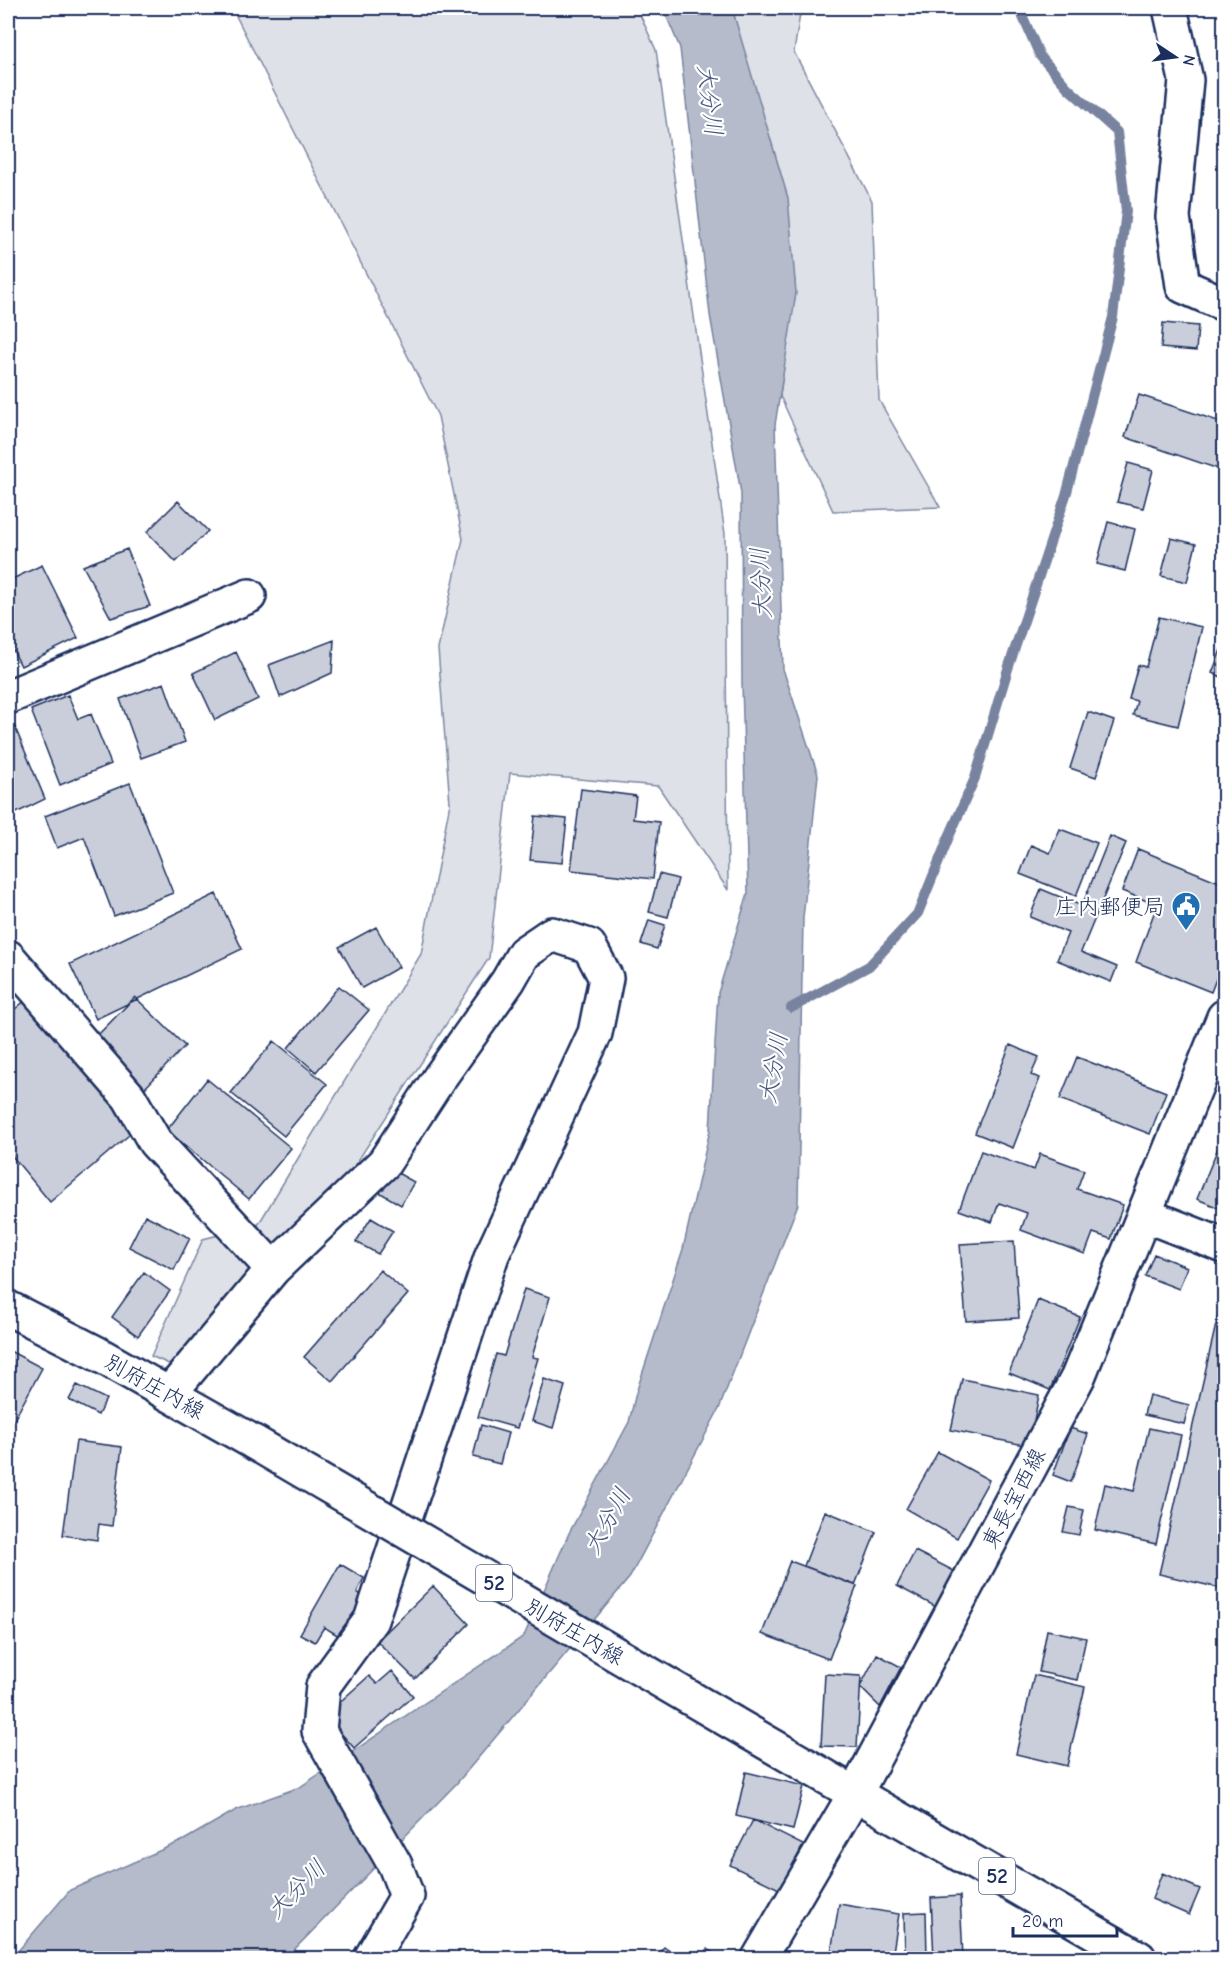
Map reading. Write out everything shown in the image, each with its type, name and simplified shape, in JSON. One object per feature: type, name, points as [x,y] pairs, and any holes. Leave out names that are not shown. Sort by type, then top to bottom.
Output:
[{"type":"street","points":[[1170,8],[1186,80],[1173,217],[1183,286],[1224,304]]},
{"type":"street","points":[[8,698],[249,596]]},
{"type":"street","points":[[169,1394],[273,1269],[384,1163],[440,1077],[508,981],[524,953],[552,934],[589,946],[606,978],[595,1033],[492,1255],[371,1620],[323,1686],[319,1731],[395,1865],[407,1896],[371,1959]]},
{"type":"street","points":[[8,957],[129,1097],[154,1142],[273,1269]]},
{"type":"street","name":"東長宝西線","points":[[759,1959],[855,1794],[1078,1377],[1224,1017]]},
{"type":"street","points":[[1145,1215],[1224,1246]]},
{"type":"street","name":"別府庄内線","points":[[8,1308],[98,1354],[255,1443],[1139,1959]]},
{"type":"shaded area","points":[[232,8],[637,8],[656,50],[725,534],[728,890],[658,786],[510,773],[489,958],[291,1264],[178,1368],[151,1356],[203,1239],[258,1225],[421,954],[450,803],[438,649],[463,539],[438,416]]},
{"type":"shaded area","points":[[734,8],[801,8],[794,52],[872,201],[879,400],[940,507],[833,511],[780,396],[795,281]]},
{"type":"water","name":"大分川","points":[[663,8],[726,8],[734,15],[788,198],[796,293],[775,425],[783,669],[818,775],[803,918],[798,1204],[719,1409],[630,1577],[457,1783],[286,1958],[12,1958],[70,1890],[184,1840],[236,1810],[300,1787],[524,1636],[569,1533],[629,1422],[636,1393],[683,1249],[710,1130],[718,993],[748,893],[742,683],[741,493],[710,315],[680,48]]},
{"type":"building","points":[[1163,323],[1198,326],[1196,351],[1161,348]]},
{"type":"building","points":[[1139,395],[1224,423],[1224,471],[1125,437]]},
{"type":"building","points":[[1128,463],[1153,470],[1143,508],[1117,502]]},
{"type":"building","points":[[178,501],[208,531],[176,562],[147,532]]},
{"type":"building","points":[[1108,522],[1135,529],[1125,571],[1097,564]]},
{"type":"building","points":[[1171,538],[1196,544],[1187,582],[1161,576]]},
{"type":"building","points":[[127,549],[150,606],[111,618],[83,566]]},
{"type":"building","points":[[42,565],[78,638],[21,666],[8,640],[8,581]]},
{"type":"building","points":[[1159,617],[1202,627],[1178,726],[1133,715],[1137,701],[1129,699],[1138,665],[1146,667]]},
{"type":"building","points":[[334,640],[332,673],[280,697],[269,665]]},
{"type":"building","points":[[1224,642],[1224,678],[1212,673]]},
{"type":"building","points":[[236,652],[258,699],[215,720],[193,673]]},
{"type":"building","points":[[164,683],[185,742],[141,758],[120,699]]},
{"type":"building","points":[[68,695],[78,719],[91,714],[111,764],[60,785],[31,710]]},
{"type":"building","points":[[1088,712],[1114,721],[1096,777],[1070,768]]},
{"type":"building","points":[[14,725],[45,799],[8,817],[8,728]]},
{"type":"building","points":[[130,783],[173,893],[114,916],[84,837],[57,848],[45,816]]},
{"type":"building","points":[[581,789],[636,796],[633,819],[659,822],[653,879],[571,870]]},
{"type":"building","points":[[535,816],[567,819],[562,863],[530,860]]},
{"type":"building","points":[[1060,829],[1097,843],[1076,896],[1020,874],[1031,845],[1050,853]]},
{"type":"building","points":[[1110,836],[1126,843],[1081,952],[1117,967],[1111,982],[1057,960],[1068,933],[1030,917],[1041,889],[1082,906]]},
{"type":"building","name":"庄内郵便局","points":[[1138,849],[1224,884],[1224,958],[1211,992],[1136,962],[1157,905],[1122,891]]},
{"type":"building","points":[[659,874],[678,879],[668,917],[649,912]]},
{"type":"building","points":[[216,894],[242,949],[96,1019],[70,964]]},
{"type":"building","points":[[649,920],[665,925],[657,949],[641,944]]},
{"type":"building","points":[[376,927],[399,967],[362,988],[339,947]]},
{"type":"building","points":[[339,986],[369,1010],[316,1072],[288,1048]]},
{"type":"building","points":[[135,997],[185,1046],[145,1088],[94,1039]]},
{"type":"building","points":[[27,999],[135,1130],[50,1202],[8,1151],[8,1015]]},
{"type":"building","points":[[274,1041],[327,1084],[284,1136],[231,1093]]},
{"type":"building","points":[[1010,1045],[1039,1057],[1031,1075],[1040,1078],[1013,1148],[975,1133]]},
{"type":"building","points":[[1077,1057],[1166,1092],[1150,1134],[1060,1099]]},
{"type":"building","points":[[207,1079],[291,1148],[249,1199],[167,1130]]},
{"type":"building","points":[[1224,1133],[1224,1210],[1197,1199]]},
{"type":"building","points":[[981,1151],[1034,1170],[1040,1154],[1084,1170],[1077,1189],[1123,1205],[1111,1239],[1093,1233],[1085,1254],[1021,1230],[1027,1213],[999,1203],[992,1222],[959,1210]]},
{"type":"building","points":[[392,1170],[414,1182],[401,1205],[379,1192]]},
{"type":"building","points":[[145,1215],[190,1238],[174,1270],[129,1247]]},
{"type":"building","points":[[371,1218],[393,1231],[378,1254],[356,1242]]},
{"type":"building","points":[[1014,1241],[1019,1318],[966,1321],[960,1244]]},
{"type":"building","points":[[1154,1254],[1187,1267],[1179,1289],[1145,1276]]},
{"type":"building","points":[[380,1270],[408,1294],[332,1381],[304,1357]]},
{"type":"building","points":[[144,1272],[170,1291],[138,1336],[112,1317]]},
{"type":"building","points":[[524,1289],[550,1297],[532,1357],[538,1358],[517,1428],[478,1417],[496,1354],[504,1356]]},
{"type":"building","points":[[1222,1298],[1224,1299],[1224,1589],[1159,1574]]},
{"type":"building","points":[[1038,1300],[1080,1317],[1050,1390],[1009,1373]]},
{"type":"building","points":[[8,1350],[42,1368],[8,1431]]},
{"type":"building","points":[[544,1379],[565,1386],[553,1428],[532,1421]]},
{"type":"building","points":[[962,1379],[1039,1395],[1029,1446],[951,1430]]},
{"type":"building","points":[[77,1385],[106,1399],[98,1415],[69,1400]]},
{"type":"building","points":[[1149,1395],[1189,1405],[1184,1424],[1144,1415]]},
{"type":"building","points":[[481,1425],[508,1433],[500,1464],[473,1457]]},
{"type":"building","points":[[1070,1428],[1088,1434],[1071,1482],[1053,1475]]},
{"type":"building","points":[[1149,1428],[1181,1435],[1156,1544],[1095,1530],[1105,1484],[1134,1491]]},
{"type":"building","points":[[76,1441],[122,1447],[112,1526],[99,1524],[97,1540],[63,1535]]},
{"type":"building","points":[[938,1452],[989,1480],[957,1538],[906,1509]]},
{"type":"building","points":[[1069,1507],[1084,1510],[1079,1535],[1063,1532]]},
{"type":"building","points":[[825,1511],[876,1532],[855,1585],[804,1566]]},
{"type":"building","points":[[915,1551],[956,1572],[938,1608],[897,1586]]},
{"type":"building","points":[[790,1561],[857,1586],[829,1659],[762,1634]]},
{"type":"building","points":[[340,1564],[364,1578],[357,1592],[367,1599],[344,1639],[324,1627],[315,1642],[300,1634]]},
{"type":"building","points":[[433,1586],[469,1624],[415,1679],[377,1641]]},
{"type":"building","points":[[1047,1630],[1086,1638],[1077,1680],[1039,1672]]},
{"type":"building","points":[[877,1654],[901,1667],[880,1707],[860,1687]]},
{"type":"building","points":[[392,1671],[413,1696],[354,1748],[325,1715],[369,1676],[377,1684]]},
{"type":"building","points":[[825,1674],[861,1676],[857,1747],[821,1746]]},
{"type":"building","points":[[1034,1675],[1085,1687],[1067,1766],[1016,1754]]},
{"type":"building","points":[[746,1772],[804,1786],[793,1830],[736,1816]]},
{"type":"building","points":[[753,1820],[803,1845],[781,1890],[730,1865]]},
{"type":"building","points":[[1162,1873],[1200,1889],[1189,1915],[1152,1899]]},
{"type":"building","points":[[960,1896],[963,1958],[934,1958],[931,1898]]},
{"type":"building","points":[[839,1904],[899,1914],[892,1958],[830,1958]]},
{"type":"building","points":[[926,1912],[927,1958],[905,1958],[904,1913]]},
{"type":"building","points":[[664,1947],[679,1958],[655,1958]]},
{"type":"building","points":[[708,1949],[720,1958],[700,1958]]},
{"type":"waterway","points":[[791,1008],[869,966],[918,913],[975,778],[1008,669],[1067,492],[1113,317],[1126,211],[1117,132],[1068,88],[1040,56],[1019,8]]},
{"type":"place","name":"庄内郵便局","points":[[1186,932]]}]
